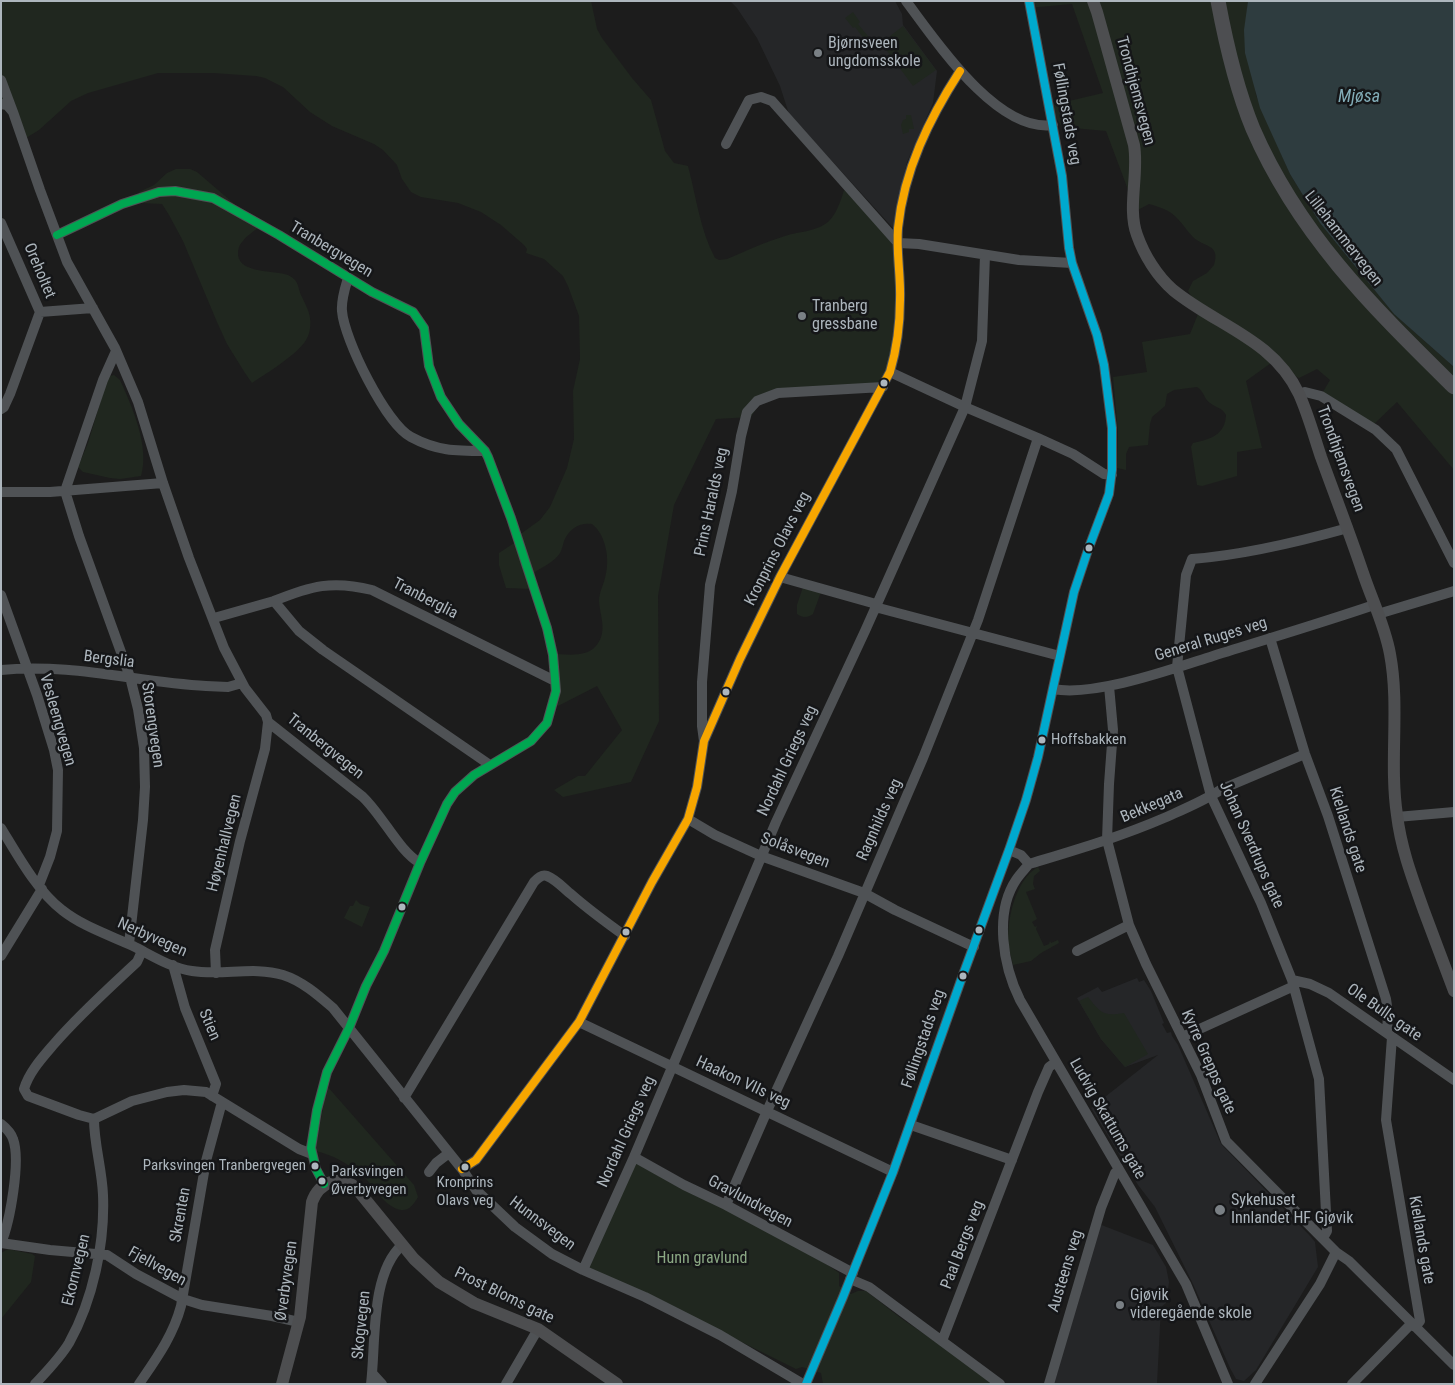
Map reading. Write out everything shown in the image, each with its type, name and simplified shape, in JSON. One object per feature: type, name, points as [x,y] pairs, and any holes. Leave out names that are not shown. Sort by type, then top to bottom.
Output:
[{"type":"highway","name":"Lillehammervegen","points":[[1218,1],[1229,55],[1250,118],[1266,156],[1292,203],[1316,239],[1347,277],[1381,315],[1454,387]]},
{"type":"main road","name":"Trondhjemsvegen","points":[[1093,1],[1134,145],[1136,165],[1134,218],[1136,232],[1142,248],[1160,276],[1172,289],[1247,337],[1267,352],[1285,370],[1299,394],[1348,528],[1387,642],[1392,669],[1394,776],[1397,817],[1410,871],[1454,991]]},
{"type":"main road","name":"Prost Bloms gate","points":[[324,1184],[337,1180],[353,1185],[426,1271],[452,1291],[474,1303],[538,1329],[617,1384]]},
{"type":"main road","name":"Øverbyvegen","points":[[282,1384],[299,1322],[312,1202],[315,1194],[324,1184]]},
{"type":"street","points":[[906,1],[960,70],[990,100],[1010,113],[1036,125],[1053,125]]},
{"type":"street","name":"Føllingstads veg","points":[[805,1384],[851,1276],[911,1124],[1026,800],[1038,758],[1076,585],[1107,502],[1112,475],[1112,428],[1104,365],[1097,335],[1072,263],[1066,226],[1066,203],[1029,1]]},
{"type":"street","name":"Kronprins Olavs veg","points":[[462,1169],[476,1160],[579,1022],[652,882],[688,819],[697,787],[704,741],[740,659],[829,482],[890,372],[896,351],[899,326],[898,229],[903,197],[928,124],[960,70]]},
{"type":"street","name":"Tranbergvegen","points":[[1,80],[7,107],[67,262],[116,351],[138,402],[163,483],[198,582],[214,618],[224,648],[242,683],[266,715],[268,722],[363,797],[374,808],[410,858],[420,863]]},
{"type":"street","points":[[726,144],[749,100],[761,97],[772,101],[898,243],[919,244],[1020,260],[1072,263]]},
{"type":"street","name":"Tranbergvegen","points":[[57,235],[77,224],[140,197],[159,192],[175,191],[214,198],[372,292],[414,312],[424,328],[430,366],[441,397],[459,424],[484,450]]},
{"type":"street","name":"Oreholtet","points":[[1,222],[40,312],[93,308]]},
{"type":"street","name":"Nordahl Griegs veg","points":[[583,1270],[634,1157],[762,856],[965,407],[982,341],[985,255]]},
{"type":"street","points":[[324,1184],[316,1169],[311,1142],[327,1072],[384,951],[420,863],[447,804],[455,792],[490,764],[531,741],[547,723],[556,691],[547,628],[506,504],[484,450],[453,451],[434,446],[409,436],[390,417],[366,378],[352,344],[342,312],[342,297],[348,278]]},
{"type":"street","points":[[1,409],[4,407],[10,394],[40,312]]},
{"type":"street","points":[[65,490],[103,380],[116,351]]},
{"type":"street","points":[[890,372],[1073,454],[1104,474],[1112,475]]},
{"type":"street","name":"Prins Haralds veg","points":[[704,741],[702,682],[710,585],[732,491],[747,412],[757,401],[778,393],[883,387]]},
{"type":"street","points":[[1299,394],[1305,392],[1321,396],[1376,430],[1396,449],[1454,563]]},
{"type":"street","name":"Ragnhilds veg","points":[[726,1206],[838,956],[923,758],[973,632],[1038,438]]},
{"type":"street","points":[[1,492],[50,492],[163,483]]},
{"type":"street","name":"Storengvegen","points":[[65,490],[79,536],[130,677],[138,709],[144,748],[145,787],[143,820],[129,944]]},
{"type":"street","name":"Johan Sverdrups gate","points":[[1323,1238],[1327,1231],[1319,1079],[1293,983],[1261,903],[1211,796],[1176,667],[1186,575],[1192,559],[1258,549],[1348,528]]},
{"type":"street","points":[[780,577],[876,606],[1060,656]]},
{"type":"street","name":"Tranberglia","points":[[214,618],[318,586],[334,584],[352,585],[372,590],[555,681]]},
{"type":"street","name":"General Ruges veg","points":[[1053,689],[1065,691],[1108,686],[1270,638],[1454,592]]},
{"type":"street","name":"Vesleengvegen","points":[[1,595],[54,750],[58,770],[57,831],[50,857],[40,887],[1,956]]},
{"type":"street","points":[[274,601],[299,631],[323,650],[490,764]]},
{"type":"street","name":"Kiellands gate","points":[[1270,638],[1305,754],[1328,816],[1386,999],[1389,1035],[1386,1120],[1420,1321],[1413,1326]]},
{"type":"street","name":"Bergslia","points":[[1,670],[54,668],[201,686],[228,687],[242,683]]},
{"type":"street","name":"Kyrre Grepps gate","points":[[1108,686],[1113,730],[1107,840],[1129,924],[1146,964],[1201,1075],[1226,1140],[1336,1252],[1349,1262],[1454,1365]]},
{"type":"street","name":"Høyenhallvegen","points":[[216,973],[215,950],[240,841],[265,749],[268,722]]},
{"type":"street","name":"Bekkegata","points":[[1029,864],[1142,827],[1211,796],[1222,789],[1305,754]]},
{"type":"street","points":[[1397,817],[1454,812]]},
{"type":"street","name":"Solåsvegen","points":[[688,819],[715,835],[762,856],[864,893],[895,910],[974,947]]},
{"type":"street","name":"Nerbyvegen","points":[[2,831],[40,887],[62,910],[103,933],[173,965],[191,971],[216,973],[266,972],[295,980],[310,989],[333,1008],[349,1028]]},
{"type":"street","points":[[1009,850],[1021,855],[1029,864]]},
{"type":"street","name":"Ludvig Skattums gate","points":[[1029,864],[1016,880],[1006,905],[1003,948],[1009,975],[1014,988],[1056,1062],[1186,1284],[1228,1384]]},
{"type":"street","points":[[404,1098],[534,882],[539,877],[548,876],[558,882],[625,936]]},
{"type":"street","points":[[1077,951],[1129,924]]},
{"type":"street","points":[[142,951],[138,966],[70,1026],[30,1074],[24,1089],[28,1096],[79,1115],[94,1118],[132,1101],[167,1092],[184,1090],[206,1092],[299,1149],[312,1154]]},
{"type":"street","name":"Stien","points":[[173,965],[185,1008],[216,1084],[212,1096]]},
{"type":"street","points":[[1182,1037],[1293,983]]},
{"type":"street","name":"Ole Bulls gate","points":[[1293,983],[1310,984],[1329,993],[1454,1080]]},
{"type":"street","name":"Haakon VIIs veg","points":[[579,1022],[892,1172]]},
{"type":"street","name":"Hunnsvegen","points":[[349,1028],[462,1169],[476,1190],[515,1227],[552,1254],[583,1270],[645,1297],[720,1335],[805,1384]]},
{"type":"street","name":"Paal Bergs veg","points":[[942,1341],[1049,1067],[1056,1062]]},
{"type":"street","name":"Skrenten","points":[[139,1384],[177,1324],[206,1161],[222,1102]]},
{"type":"street","name":"Ekornvegen","points":[[35,1384],[69,1343],[82,1316],[99,1254],[103,1228],[103,1194],[94,1118]]},
{"type":"street","points":[[1,1124],[13,1137],[16,1148],[11,1203],[1,1243]]},
{"type":"street","points":[[911,1124],[1012,1160]]},
{"type":"street","points":[[429,1172],[436,1163],[449,1153]]},
{"type":"street","name":"Gravlundvegen","points":[[634,1157],[851,1276],[1000,1384]]},
{"type":"street","name":"Austeens veg","points":[[1049,1384],[1101,1208],[1115,1173],[1119,1170]]},
{"type":"street","name":"Fjellvegen","points":[[1,1243],[107,1255],[136,1274],[182,1299],[202,1305],[299,1322]]},
{"type":"street","name":"Skogvegen","points":[[372,1378],[375,1327],[381,1285],[392,1255],[402,1245]]},
{"type":"street","points":[[1256,1384],[1320,1284],[1336,1252]]},
{"type":"street","points":[[1356,1382],[1413,1326]]},
{"type":"street","points":[[506,1384],[538,1329]]},
{"type":"street","points":[[372,1378],[382,1384]]},
{"type":"shaded area","points":[[730,1],[895,1],[902,14],[903,25],[937,71],[933,103],[907,162],[893,228],[789,114],[780,86],[757,38],[737,8]]},
{"type":"shaded area","name":"Sykehuset Innlandet HF Gjøvik","points":[[1137,978],[1139,982],[1144,980],[1151,991],[1164,1023],[1162,1024],[1167,1033],[1171,1032],[1178,1045],[1221,1144],[1315,1242],[1318,1267],[1256,1370],[1244,1381],[1236,1379],[1230,1368],[1193,1284],[1155,1207],[1138,1185],[1091,1108],[1158,1055],[1125,1067],[1101,1039],[1077,998],[1098,987],[1102,992]]},
{"type":"shaded area","name":"Gjøvik videregående skole","points":[[1099,1224],[1153,1245],[1166,1267],[1169,1282],[1166,1303],[1161,1307],[1157,1384],[1052,1384]]},
{"type":"green space","points":[[1,1],[591,1],[597,29],[602,38],[651,100],[665,151],[674,163],[688,166],[702,224],[715,258],[719,260],[727,259],[778,238],[824,225],[834,214],[844,190],[893,236],[899,308],[893,370],[871,388],[764,397],[751,417],[716,419],[674,505],[658,596],[659,721],[631,782],[563,797],[554,790],[578,776],[585,776],[622,730],[597,686],[558,706],[550,703],[552,654],[581,654],[587,652],[596,646],[602,635],[599,598],[605,578],[607,557],[601,535],[592,524],[583,524],[575,527],[566,537],[558,556],[535,572],[532,589],[506,588],[499,565],[499,553],[514,543],[515,538],[540,520],[550,507],[567,468],[574,439],[573,391],[580,359],[579,316],[563,276],[544,259],[526,253],[527,249],[524,245],[501,225],[481,212],[458,203],[421,197],[411,192],[402,179],[397,165],[383,150],[374,144],[332,126],[310,112],[283,87],[265,78],[214,73],[158,73],[88,93],[71,101],[39,130],[26,138],[1,103]]},
{"type":"green space","points":[[1027,1],[1248,1],[1247,12],[1256,95],[1290,174],[1320,223],[1394,314],[1454,367],[1454,470],[1397,402],[1373,425],[1320,397],[1330,380],[1317,369],[1299,378],[1271,363],[1246,381],[1262,448],[1237,452],[1237,476],[1202,486],[1197,485],[1191,447],[1193,443],[1211,438],[1220,432],[1226,415],[1221,409],[1212,405],[1197,387],[1174,390],[1167,394],[1165,406],[1152,417],[1148,445],[1129,447],[1126,454],[1126,470],[1117,468],[1118,432],[1113,377],[1147,372],[1142,342],[1190,334],[1200,309],[1188,291],[1193,281],[1207,273],[1214,265],[1216,258],[1215,253],[1210,247],[1193,237],[1175,216],[1166,210],[1149,204],[1136,211],[1106,131],[1062,127],[1055,116],[1052,105],[1103,93],[1072,4],[1028,8]]},
{"type":"green space","points":[[853,12],[860,22],[858,24],[872,41],[868,44],[855,27],[853,28],[845,18]]},
{"type":"green space","points":[[903,26],[936,70],[913,86],[881,43]]},
{"type":"green space","points":[[906,115],[911,115],[914,129],[909,129],[909,132],[903,134],[901,125],[903,120],[906,119]]},
{"type":"green space","points":[[176,169],[190,169],[197,172],[260,226],[241,244],[238,255],[240,261],[251,268],[282,273],[292,277],[308,310],[310,329],[302,345],[282,363],[252,383],[227,344],[183,241],[169,215],[162,204],[141,203],[139,200],[139,192],[154,185],[167,173]]},
{"type":"green space","points":[[114,375],[120,380],[138,427],[143,452],[141,476],[120,479],[110,478],[83,472],[78,467],[88,443],[107,380],[110,376]]},
{"type":"green space","points":[[803,587],[821,592],[813,614],[807,617],[797,614],[797,605]]},
{"type":"green space","points":[[1038,867],[1040,871],[1034,876],[1033,884],[1035,889],[1026,892],[1037,919],[1032,922],[1035,927],[1037,926],[1036,929],[1044,946],[1049,944],[1050,941],[1051,943],[1058,940],[1059,943],[1031,961],[1013,965],[1008,939],[1013,904],[1023,882]]},
{"type":"green space","points":[[356,900],[360,904],[370,907],[362,927],[344,918],[350,906],[353,906]]},
{"type":"green space","points":[[1088,997],[1099,1010],[1107,1014],[1124,1013],[1148,1054],[1125,1067],[1101,1039],[1079,1001]]},
{"type":"green space","points":[[327,1086],[414,1185],[418,1197],[409,1208],[401,1210],[389,1205],[363,1176],[341,1160],[315,1151]]},
{"type":"green space","name":"Hunn gravlund","points":[[636,1160],[731,1210],[828,1265],[839,1273],[839,1286],[851,1294],[858,1291],[866,1291],[902,1319],[998,1384],[823,1384],[821,1373],[802,1367],[796,1369],[587,1268]]},
{"type":"green space","points":[[8,1249],[35,1256],[31,1282],[1,1319],[1,1253]]},
{"type":"water","name":"Mjøsa","points":[[1248,1],[1454,1],[1454,367],[1394,314],[1320,223],[1290,174],[1260,108],[1245,53],[1244,30]]},
{"type":"transit line","points":[[806,1384],[893,1172],[1009,850],[1038,757],[1074,592],[1109,494],[1112,470],[1112,428],[1104,365],[1097,335],[1072,263],[1062,176],[1029,1]]},
{"type":"transit line","points":[[462,1169],[476,1160],[579,1022],[652,882],[688,819],[697,787],[704,741],[740,659],[780,577],[890,372],[899,327],[898,228],[901,207],[912,165],[928,126],[960,71]]},
{"type":"transit line","points":[[57,235],[122,204],[159,192],[175,191],[213,198],[279,235],[372,292],[413,312],[424,328],[429,366],[441,397],[459,424],[485,451],[488,457],[511,518],[547,628],[553,655],[556,691],[547,723],[531,741],[474,775],[455,792],[447,804],[420,863],[384,951],[327,1072],[317,1110],[311,1148],[316,1169],[324,1184]]},
{"type":"place","name":"Bjørnsveen ungdomsskole","points":[[818,53]]},
{"type":"place","name":"Tranberg gressbane","points":[[802,316]]},
{"type":"place","name":"Hoffsbakken","points":[[1042,740]]},
{"type":"place","name":"Parksvingen Tranbergvegen","points":[[315,1166]]},
{"type":"place","name":"Kronprins Olavs veg","points":[[465,1167]]},
{"type":"place","name":"Parksvingen Øverbyvegen","points":[[322,1181]]},
{"type":"place","name":"Sykehuset Innlandet HF Gjøvik","points":[[1220,1210]]},
{"type":"place","name":"Gjøvik videregående skole","points":[[1120,1305]]}]
